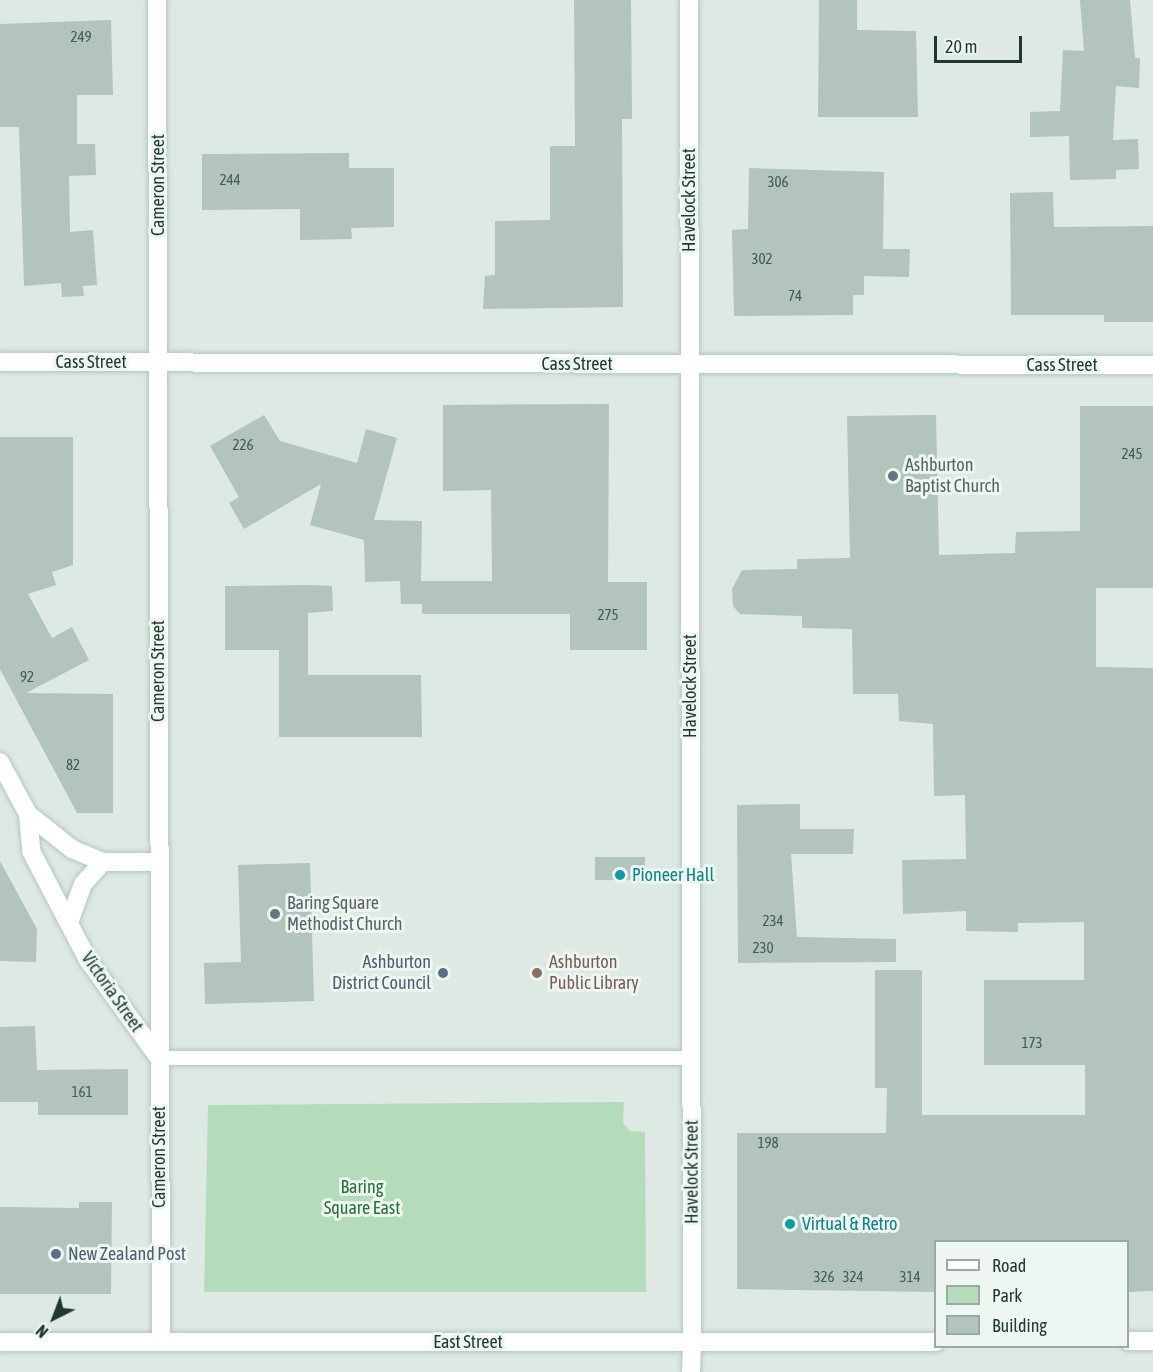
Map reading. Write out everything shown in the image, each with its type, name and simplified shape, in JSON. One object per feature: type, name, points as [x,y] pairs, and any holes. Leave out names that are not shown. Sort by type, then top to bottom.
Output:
[{"type":"street","name":"Cameron Street","points":[[157,0],[161,1342]]},
{"type":"street","name":"Havelock Street","points":[[689,0],[691,1372]]},
{"type":"street","name":"Cass Street","points":[[0,362],[1153,365]]},
{"type":"street","name":"Victoria Street","points":[[0,762],[28,814],[72,849],[103,862],[159,862]]},
{"type":"street","name":"Victoria Street","points":[[28,814],[31,851],[87,960],[159,1058]]},
{"type":"street","points":[[69,923],[74,900],[103,862]]},
{"type":"street","points":[[1129,1341],[1153,1341]]},
{"type":"street","name":"East Street","points":[[0,1342],[934,1342]]},
{"type":"lane","points":[[159,1058],[691,1058]]},
{"type":"green space","name":"Baring Square East","points":[[624,1102],[623,1123],[630,1131],[645,1132],[646,1292],[204,1292],[208,1105]]},
{"type":"building","points":[[574,0],[631,0],[632,119],[622,119],[623,307],[483,309],[485,276],[495,275],[495,221],[550,220],[550,146],[575,146]]},
{"type":"building","points":[[819,0],[857,0],[857,30],[916,31],[918,117],[818,117]]},
{"type":"building","points":[[1080,0],[1130,0],[1135,58],[1140,58],[1139,88],[1116,86],[1113,140],[1138,139],[1139,169],[1116,170],[1116,179],[1070,180],[1069,136],[1030,137],[1030,112],[1060,111],[1063,50],[1084,51]]},
{"type":"building","points":[[111,20],[113,95],[77,95],[77,144],[95,144],[96,175],[69,176],[70,232],[93,230],[97,285],[83,286],[84,296],[62,297],[61,283],[24,286],[19,127],[0,127],[0,24]]},
{"type":"building","points":[[349,153],[349,168],[394,168],[394,227],[351,228],[352,239],[300,240],[300,209],[202,210],[202,154]]},
{"type":"building","points":[[749,168],[884,172],[883,249],[910,249],[909,277],[864,276],[864,295],[853,295],[853,315],[734,316],[732,230],[748,229]]},
{"type":"building","points":[[1053,192],[1054,227],[1153,226],[1153,322],[1104,322],[1104,315],[1011,315],[1010,193]]},
{"type":"building","points":[[609,404],[608,582],[647,582],[647,650],[570,650],[570,614],[422,614],[422,604],[401,604],[400,581],[365,582],[364,540],[310,525],[321,484],[244,529],[229,503],[239,497],[210,446],[264,415],[280,441],[357,463],[366,429],[397,438],[374,520],[422,521],[421,581],[492,581],[491,490],[443,491],[443,405]]},
{"type":"building","points":[[1080,406],[1153,406],[1153,588],[1096,588],[1096,667],[1153,668],[1153,1291],[1129,1292],[1129,1240],[934,1240],[934,1292],[737,1289],[737,1133],[886,1133],[887,1088],[875,1088],[875,970],[922,970],[922,1115],[1085,1115],[1085,1065],[984,1065],[984,980],[1084,980],[1084,922],[1018,923],[1018,932],[966,931],[966,911],[903,914],[902,860],[966,859],[965,795],[934,796],[933,724],[899,721],[898,694],[853,694],[852,629],[802,628],[802,616],[740,614],[733,606],[732,589],[742,570],[797,569],[797,559],[850,558],[847,416],[936,415],[939,555],[1015,553],[1016,532],[1080,531]]},
{"type":"building","points":[[0,437],[73,437],[73,565],[52,572],[56,585],[28,594],[52,638],[72,627],[89,660],[26,693],[113,694],[113,813],[77,813],[0,669]]},
{"type":"building","points":[[225,586],[332,586],[333,611],[308,613],[308,675],[421,675],[422,737],[279,737],[279,650],[225,650]]},
{"type":"building","points":[[800,804],[800,829],[854,829],[853,854],[791,854],[797,937],[896,939],[896,962],[738,963],[737,805]]},
{"type":"building","name":"Pioneer Hall","points":[[595,857],[645,857],[645,880],[595,880]]},
{"type":"building","points":[[0,861],[37,929],[36,962],[0,961]]},
{"type":"building","name":"Baring Square Methodist Church","points":[[310,863],[314,1001],[205,1004],[204,963],[241,962],[238,865]]},
{"type":"building","points":[[35,1026],[37,1070],[128,1069],[128,1115],[38,1115],[38,1102],[0,1102],[0,1027]]},
{"type":"building","name":"New Zealand Post","points":[[79,1202],[112,1202],[111,1294],[0,1294],[0,1207],[79,1208]]},
{"type":"place","name":"Ashburton Baptist Church","points":[[893,476]]},
{"type":"place","name":"Pioneer Hall","points":[[620,875]]},
{"type":"place","name":"Baring Square Methodist Church","points":[[275,914]]},
{"type":"place","name":"Ashburton District Council","points":[[443,973]]},
{"type":"place","name":"Ashburton Public Library","points":[[537,973]]},
{"type":"place","name":"Virtual & Retro","points":[[790,1224]]},
{"type":"place","name":"New Zealand Post","points":[[56,1254]]}]
